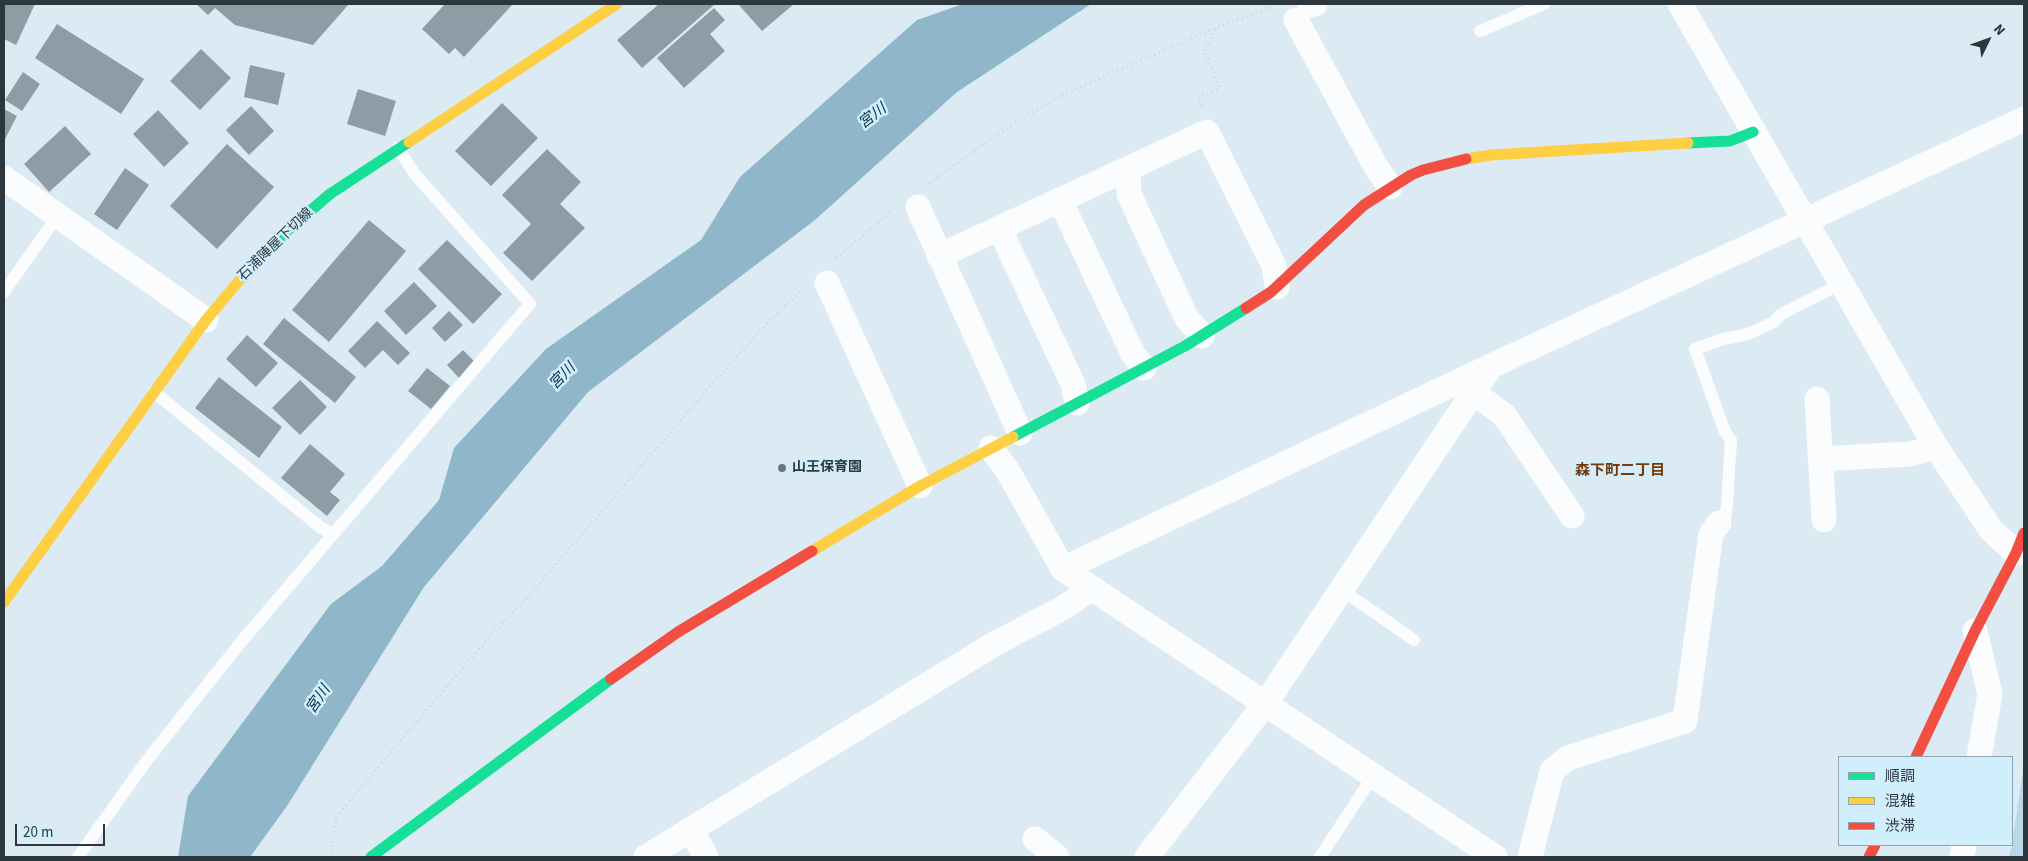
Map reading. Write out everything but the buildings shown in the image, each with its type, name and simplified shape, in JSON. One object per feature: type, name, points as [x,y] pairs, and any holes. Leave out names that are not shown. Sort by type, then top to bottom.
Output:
[{"type":"street","name":"石浦陣屋下切線","points":[[4,602],[206,320],[250,267],[289,229],[330,194],[617,4]]},
{"type":"street","points":[[1680,4],[1936,446],[1990,530],[2020,543],[1975,631],[1916,756]]},
{"type":"street","points":[[1307,10],[1376,167],[1390,187]]},
{"type":"street","points":[[1063,569],[1491,366],[2024,119]]},
{"type":"street","points":[[939,256],[1208,132],[1274,266],[1277,287]]},
{"type":"street","points":[[371,857],[608,681],[678,632],[920,486],[1202,336],[1277,287],[1364,205],[1390,187],[1423,170],[1452,162],[1491,156],[1730,141],[1753,132]]},
{"type":"street","points":[[1128,169],[1130,194],[1186,318],[1202,336]]},
{"type":"street","points":[[4,178],[206,320]]},
{"type":"street","points":[[922,196],[939,256],[1020,433]]},
{"type":"street","points":[[1060,200],[1133,354],[1144,368]]},
{"type":"street","points":[[1000,228],[1073,384],[1077,403]]},
{"type":"street","points":[[827,283],[920,486]]},
{"type":"street","points":[[1147,857],[1265,704],[1491,366]]},
{"type":"street","points":[[1474,393],[1504,415],[1572,516]]},
{"type":"street","points":[[1817,399],[1824,520]]},
{"type":"street","points":[[1821,459],[1910,454],[1936,446]]},
{"type":"street","points":[[991,448],[1009,474],[1063,569],[1495,857]]},
{"type":"street","points":[[1530,857],[1552,771],[1568,758],[1685,721],[1711,534],[1719,523]]},
{"type":"street","points":[[646,857],[996,643],[1064,608],[1092,588]]},
{"type":"street","points":[[1975,631],[1990,694],[1979,756]]},
{"type":"street","points":[[691,830],[706,857]]},
{"type":"street","points":[[1035,839],[1057,857]]},
{"type":"lane","points":[[1480,31],[1544,4]]},
{"type":"lane","points":[[78,857],[148,759],[241,642],[530,304],[414,173],[398,148]]},
{"type":"lane","points":[[4,292],[58,215]]},
{"type":"lane","points":[[1719,523],[1724,518],[1727,505],[1731,440],[1725,432],[1695,349],[1723,339],[1748,334],[1774,322],[1780,315],[1842,283]]},
{"type":"lane","points":[[154,392],[320,527],[332,534]]},
{"type":"lane","points":[[1342,590],[1414,640]]},
{"type":"lane","points":[[1320,857],[1373,776]]},
{"type":"path","points":[[922,196],[1008,127],[1064,94],[1215,28],[1274,7]]},
{"type":"path","points":[[1208,132],[1202,107],[1198,99],[1220,87],[1203,48],[1207,47],[1215,28]]},
{"type":"path","points":[[834,260],[892,211]]},
{"type":"path","points":[[332,857],[334,828],[337,817],[344,807],[491,635],[519,607],[714,382],[768,322],[801,291]]},
{"type":"shaded area","points":[[2024,764],[2024,857],[2009,857],[2013,846]]},
{"type":"water","name":"宮川","points":[[963,4],[1091,4],[957,92],[815,220],[588,392],[424,587],[287,806],[250,857],[178,857],[188,796],[331,604],[382,566],[439,500],[454,448],[546,349],[701,240],[740,177],[917,20]]},
{"type":"traffic: fast","points":[[1688,143],[1730,141],[1753,132]]},
{"type":"traffic: fast","points":[[248,270],[289,229],[330,194],[409,142]]},
{"type":"traffic: fast","points":[[1013,437],[1185,346],[1246,308]]},
{"type":"traffic: fast","points":[[371,857],[611,679]]},
{"type":"traffic: slow","points":[[409,142],[617,4]]},
{"type":"traffic: slow","points":[[1466,159],[1491,155],[1688,143]]},
{"type":"traffic: slow","points":[[4,602],[206,320],[248,270]]},
{"type":"traffic: slow","points":[[812,551],[920,486],[1013,437]]},
{"type":"traffic: jam","points":[[1246,308],[1271,292],[1364,205],[1411,175],[1466,159]]},
{"type":"traffic: jam","points":[[1916,756],[1975,631],[2016,553],[2024,533]]},
{"type":"traffic: jam","points":[[611,679],[678,632],[812,551]]},
{"type":"traffic: jam","points":[[1869,857],[1874,846]]},
{"type":"place","name":"山王保育園","points":[[782,468]]},
{"type":"district","name":"森下町二丁目","points":[[1620,472]]}]
